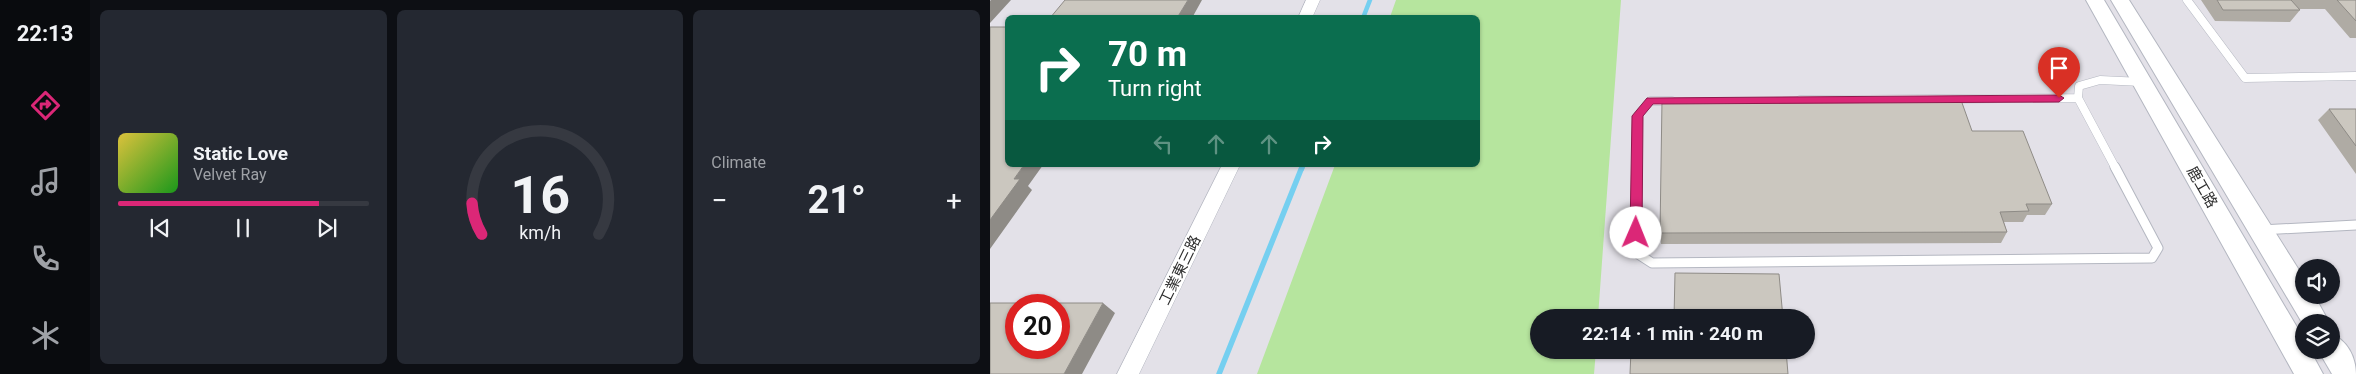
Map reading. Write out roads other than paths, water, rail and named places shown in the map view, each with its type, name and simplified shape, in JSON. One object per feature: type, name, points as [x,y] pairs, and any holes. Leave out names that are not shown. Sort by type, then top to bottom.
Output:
[{"type":"street","points":[[1306,15],[1313,0]]},
{"type":"street","name":"鹿工路","points":[[2095,0],[2308,374]]},
{"type":"street","name":"鹿工路","points":[[2120,0],[2311,314]]},
{"type":"street","name":"工業東三路","points":[[1128,374],[1230,167]]},
{"type":"street","points":[[2339,359],[2348,374]]},
{"type":"lane","points":[[2187,0],[2245,78],[2356,76]]},
{"type":"lane","points":[[1685,101],[1650,101],[1638,116],[1635,252],[1652,263],[2152,258],[2158,248],[2078,98],[2079,86],[2083,83],[2095,81],[2142,82]]},
{"type":"lane","points":[[1793,100],[2078,98]]},
{"type":"lane","points":[[2260,230],[2356,225]]},
{"type":"waterway","points":[[1364,15],[1370,0]]},
{"type":"waterway","points":[[1219,374],[1302,167]]}]
